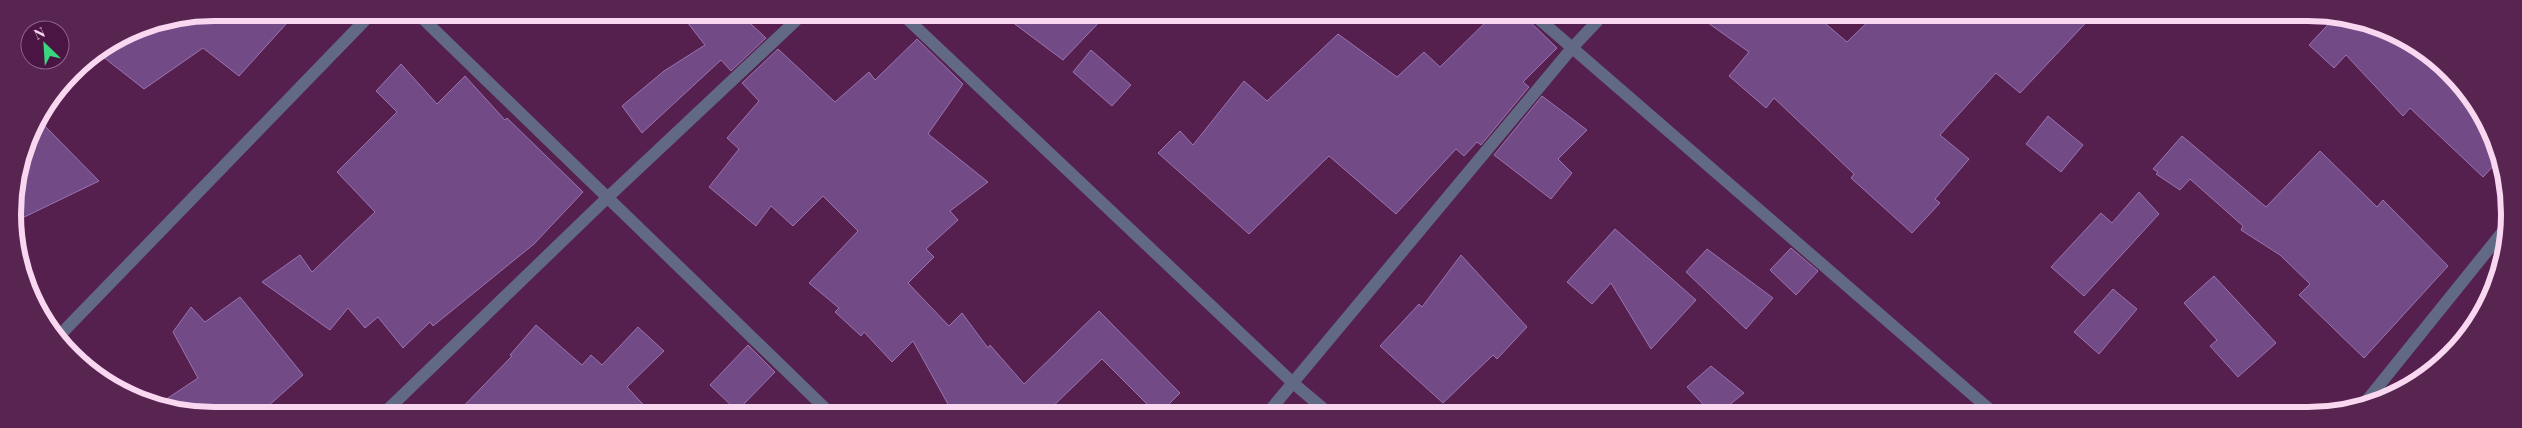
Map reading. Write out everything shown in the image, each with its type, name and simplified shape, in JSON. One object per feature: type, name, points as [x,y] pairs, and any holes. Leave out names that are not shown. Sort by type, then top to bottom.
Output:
[{"type":"street","points":[[62,333],[363,21]]},
{"type":"street","points":[[427,21],[824,407]]},
{"type":"street","points":[[390,407],[607,198],[795,21]]},
{"type":"street","points":[[909,21],[1293,383],[1322,407]]},
{"type":"street","points":[[1541,21],[1987,407]]},
{"type":"street","points":[[1273,407],[1572,48],[1597,21]]},
{"type":"street","points":[[2370,397],[2499,235]]},
{"type":"building","points":[[214,21],[289,21],[239,76],[203,48],[144,89],[103,57],[140,36],[176,25]]},
{"type":"building","points":[[686,21],[748,21],[766,38],[731,71],[721,60],[642,133],[622,106],[664,71],[705,45]]},
{"type":"building","points":[[1011,21],[1100,21],[1063,60]]},
{"type":"building","points":[[1487,21],[1529,21],[1557,48],[1523,82],[1529,87],[1481,145],[1477,142],[1464,156],[1456,149],[1396,214],[1329,156],[1249,234],[1158,153],[1180,131],[1193,145],[1244,81],[1267,101],[1338,34],[1397,77],[1424,52],[1440,67]]},
{"type":"building","points":[[1705,21],[1822,21],[1847,42],[1869,21],[2088,21],[2020,93],[1996,73],[1940,135],[1969,159],[1935,199],[1940,203],[1912,233],[1851,178],[1854,174],[1774,98],[1766,108],[1729,76],[1749,52]]},
{"type":"building","points":[[2330,23],[2333,23],[2370,31],[2393,41],[2415,54],[2435,69],[2461,97],[2481,129],[2494,165],[2483,177],[2410,108],[2403,116],[2346,55],[2334,68],[2309,45]]},
{"type":"building","points":[[917,39],[963,84],[928,134],[988,182],[950,211],[958,220],[926,249],[934,257],[908,283],[949,326],[962,313],[988,348],[990,345],[1024,384],[1099,311],[1180,393],[1166,407],[1150,407],[1102,359],[1052,407],[950,407],[913,341],[892,362],[864,332],[861,336],[835,312],[839,308],[809,283],[858,231],[823,196],[793,226],[771,206],[756,226],[709,187],[739,149],[727,138],[759,101],[742,83],[778,49],[835,102],[869,72],[875,80]]},
{"type":"building","points":[[1091,50],[1131,85],[1112,106],[1073,72]]},
{"type":"building","points":[[401,64],[437,104],[465,76],[505,120],[507,118],[583,192],[534,244],[433,326],[430,322],[403,348],[378,317],[365,328],[348,308],[330,330],[262,282],[300,255],[312,272],[375,212],[337,172],[397,112],[376,91]]},
{"type":"building","points":[[1542,96],[1587,130],[1558,159],[1572,173],[1551,199],[1494,155]]},
{"type":"building","points":[[2048,116],[2083,145],[2061,172],[2026,144]]},
{"type":"building","points":[[43,125],[99,181],[21,218],[25,176],[31,152]]},
{"type":"building","points":[[2182,136],[2266,207],[2320,151],[2377,207],[2383,200],[2448,266],[2364,358],[2299,295],[2310,284],[2280,255],[2241,230],[2243,226],[2190,179],[2180,190],[2156,174],[2158,172],[2153,169]]},
{"type":"building","points":[[2139,192],[2159,214],[2084,296],[2051,267],[2101,213],[2112,223]]},
{"type":"building","points":[[1615,229],[1696,300],[1651,349],[1611,283],[1592,304],[1567,282]]},
{"type":"building","points":[[1791,248],[1818,271],[1796,295],[1770,270]]},
{"type":"building","points":[[1707,249],[1773,298],[1746,329],[1686,272]]},
{"type":"building","points":[[1461,255],[1527,327],[1497,359],[1493,355],[1443,403],[1380,346],[1419,304],[1422,307]]},
{"type":"building","points":[[2214,276],[2276,343],[2238,377],[2210,346],[2217,340],[2184,303]]},
{"type":"building","points":[[2113,289],[2137,309],[2099,354],[2074,332]]},
{"type":"building","points":[[240,297],[303,375],[267,407],[214,407],[165,400],[198,378],[173,332],[191,307],[205,322]]},
{"type":"building","points":[[536,325],[582,365],[591,355],[602,365],[638,327],[664,351],[627,387],[646,407],[463,407],[512,356],[510,355]]},
{"type":"building","points":[[748,345],[775,372],[741,407],[733,407],[710,385]]},
{"type":"building","points":[[1711,366],[1744,393],[1727,407],[1706,407],[1687,387]]}]
